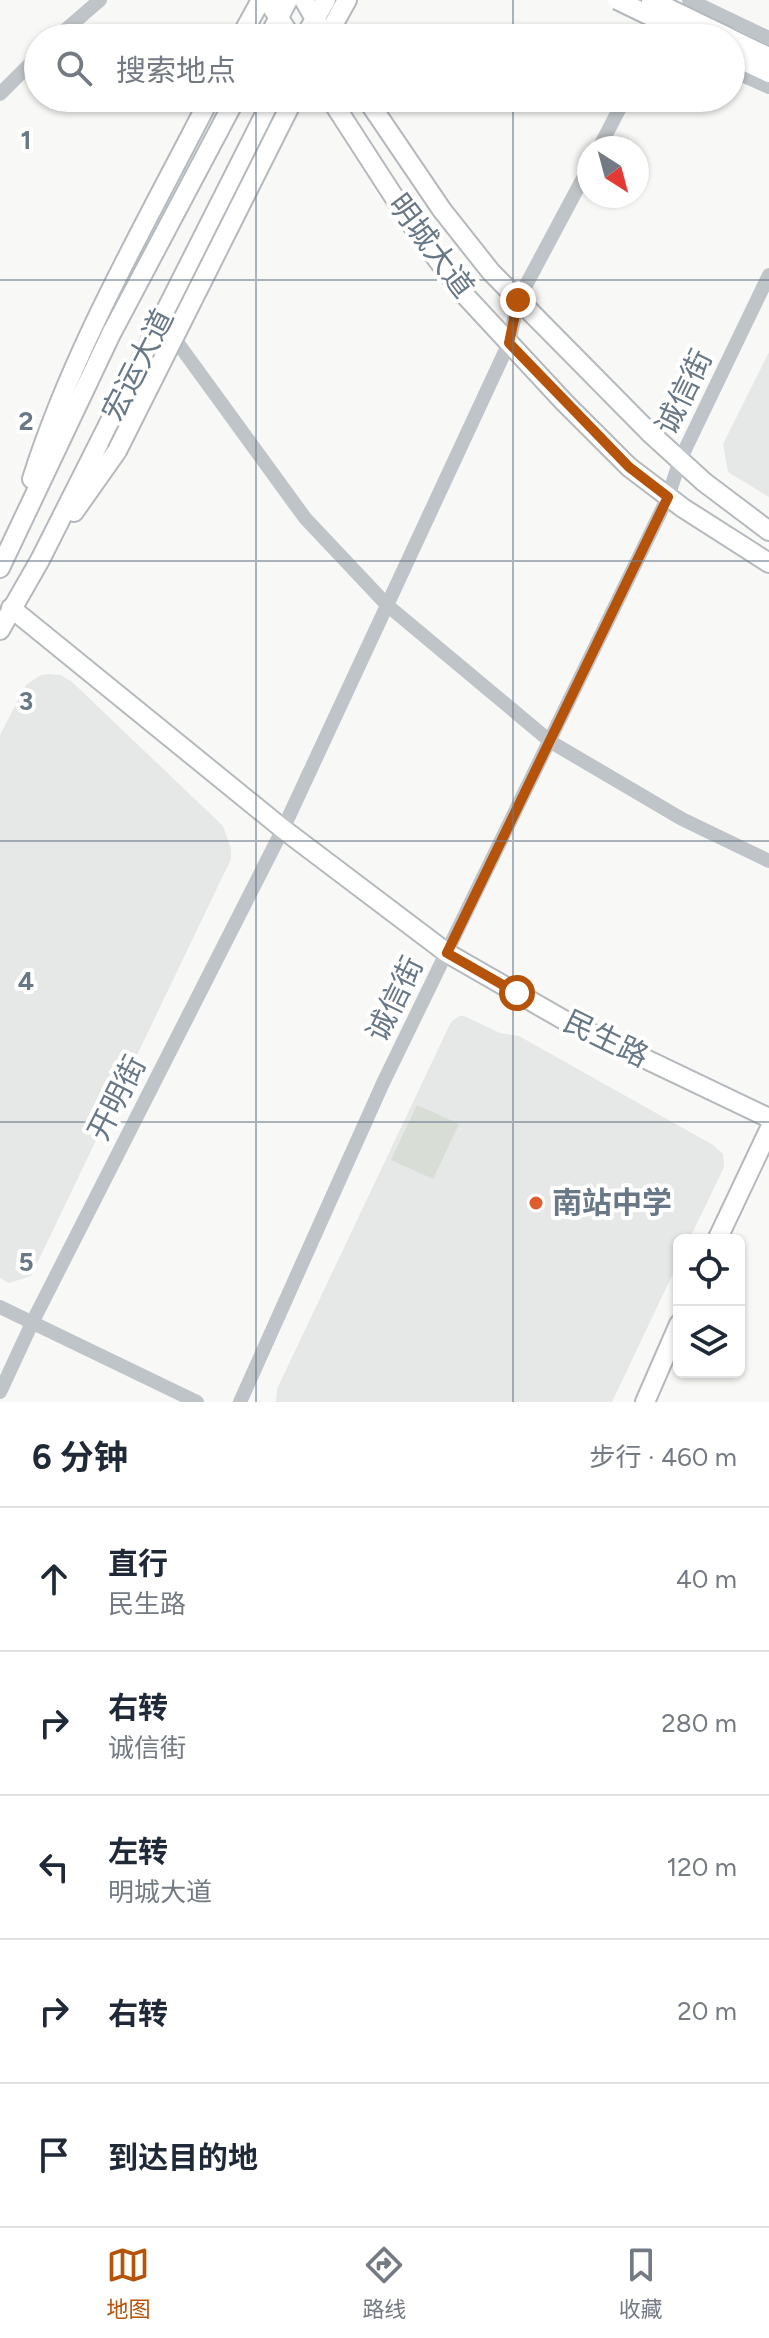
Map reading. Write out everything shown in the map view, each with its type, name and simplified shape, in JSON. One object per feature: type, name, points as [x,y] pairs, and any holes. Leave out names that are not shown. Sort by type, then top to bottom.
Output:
[{"type":"main road","points":[[248,24],[261,0]]},
{"type":"main road","points":[[267,0],[284,8]]},
{"type":"main road","points":[[304,0],[317,24]]},
{"type":"main road","points":[[312,24],[326,0]]},
{"type":"main road","points":[[334,24],[347,0]]},
{"type":"main road","points":[[617,0],[667,24]]},
{"type":"main road","points":[[651,0],[701,24]]},
{"type":"main road","points":[[745,45],[769,57]]},
{"type":"main road","points":[[745,62],[769,73]]},
{"type":"main road","points":[[10,547],[48,430],[89,336],[203,112]]},
{"type":"main road","name":"宏运大道","points":[[0,568],[111,334],[229,112]]},
{"type":"main road","name":"宏运大道","points":[[0,630],[40,560],[266,112]]},
{"type":"main road","points":[[40,560],[117,451],[287,112]]},
{"type":"main road","name":"明城大道","points":[[339,112],[416,231],[461,291],[509,343],[629,467],[668,497],[769,563]]},
{"type":"main road","name":"明城大道","points":[[376,112],[442,210],[491,272],[680,460],[769,531]]},
{"type":"main road","name":"民生路","points":[[11,608],[283,829],[447,953],[564,1020],[769,1118]]},
{"type":"main road","points":[[720,1234],[769,1130]]},
{"type":"main road","points":[[645,1402],[673,1338]]},
{"type":"street","points":[[72,24],[100,0]]},
{"type":"street","points":[[662,24],[671,0]]},
{"type":"street","points":[[689,0],[740,24]]},
{"type":"street","points":[[745,27],[769,38]]},
{"type":"street","points":[[0,94],[24,70]]},
{"type":"street","points":[[745,76],[769,87]]},
{"type":"street","points":[[605,136],[618,112]]},
{"type":"street","name":"开明街","points":[[0,1392],[33,1321],[283,829],[509,343],[518,300],[577,189]]},
{"type":"street","name":"诚信街","points":[[240,1402],[383,1083],[668,497],[680,460],[764,298],[769,275]]},
{"type":"street","points":[[161,320],[305,518],[387,605],[551,742],[682,819],[769,861]]},
{"type":"street","points":[[0,1307],[197,1402]]},
{"type":"shaded area","points":[[769,352],[769,497],[728,472],[723,444]]},
{"type":"shaded area","points":[[49,674],[71,681],[223,826],[231,859],[31,1276],[9,1283],[0,1278],[0,735],[26,685],[41,675]]},
{"type":"shaded area","name":"南站中学","points":[[464,1016],[500,1033],[519,1036],[713,1145],[723,1154],[724,1167],[692,1234],[673,1234],[673,1274],[612,1402],[276,1402],[277,1389],[451,1022]]},
{"type":"shaded area","points":[[417,1105],[459,1124],[433,1179],[391,1160]]},
{"type":"place","name":"南站中学","points":[[536,1203]]},
{"type":"route","points":[[517,993],[447,953],[668,497],[629,467],[509,343],[518,300]]}]
